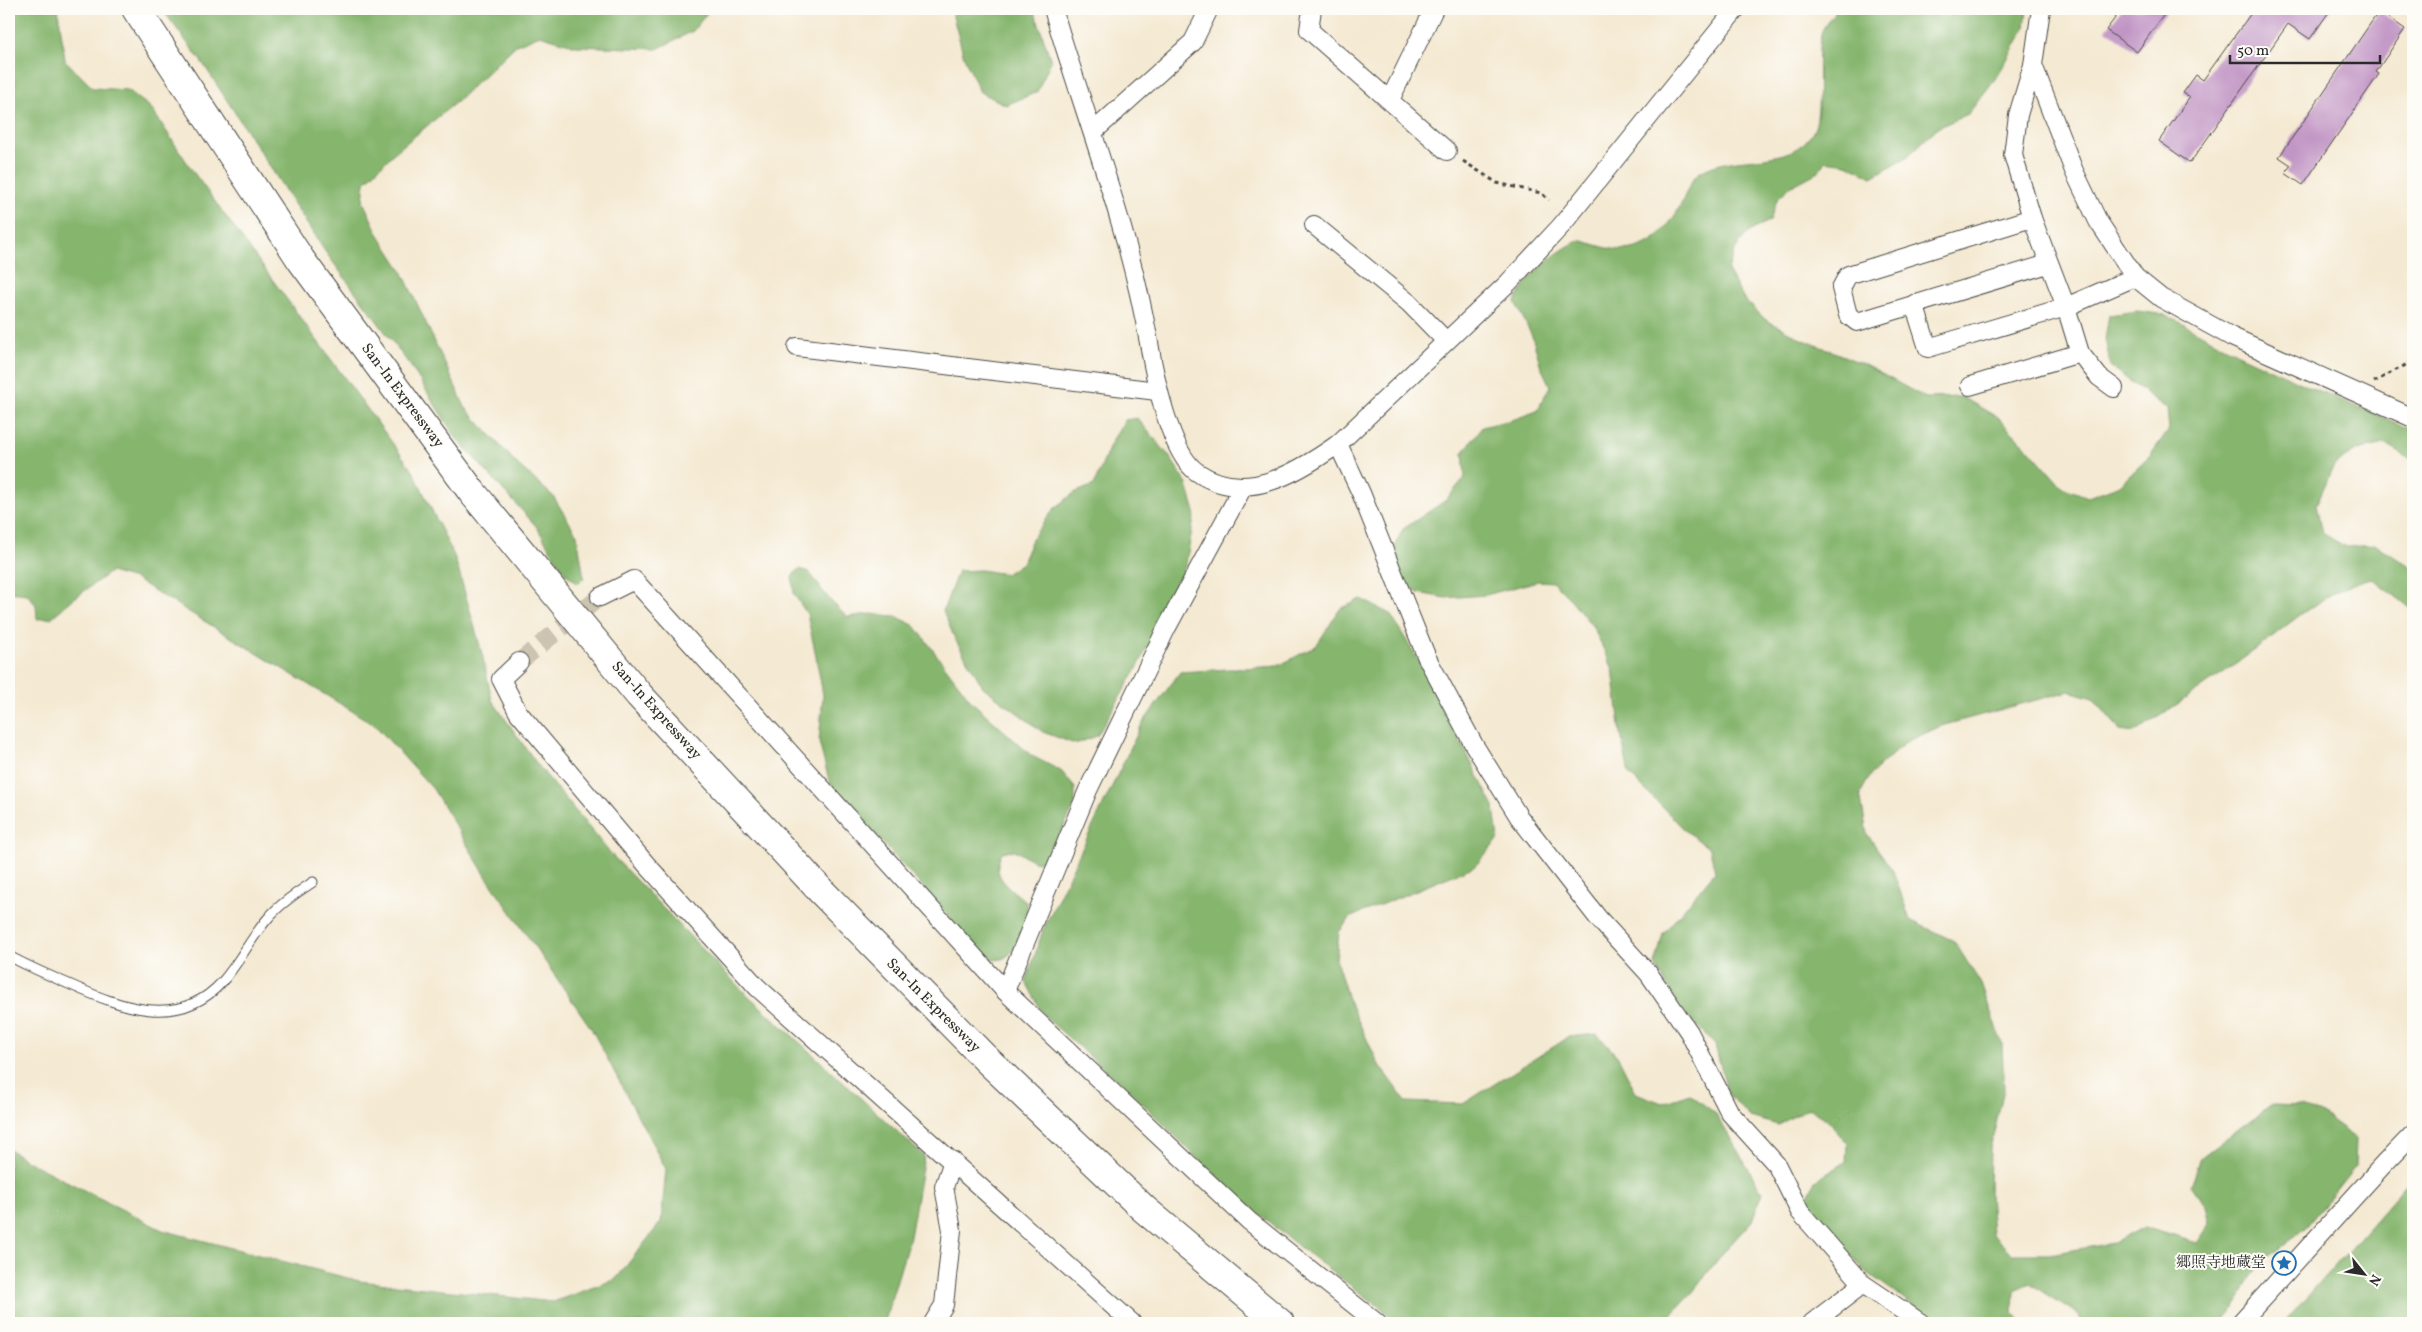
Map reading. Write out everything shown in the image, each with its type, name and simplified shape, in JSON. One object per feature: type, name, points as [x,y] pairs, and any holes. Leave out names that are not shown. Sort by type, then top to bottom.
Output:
[{"type":"highway","name":"San-In Expressway","points":[[138,13],[319,284],[472,492],[639,695],[822,892],[985,1058],[1144,1209],[1280,1323]]},
{"type":"street","points":[[1052,9],[1127,241],[1157,391],[1182,456],[1195,472],[1219,484],[1243,488],[1280,478],[1310,464],[1338,444],[1508,283],[1561,226],[1736,9]]},
{"type":"street","points":[[1093,132],[1193,42],[1209,9]]},
{"type":"street","points":[[1312,9],[1310,30],[1447,151]]},
{"type":"street","points":[[1390,100],[1434,9]]},
{"type":"street","points":[[2040,9],[2033,65],[2018,115],[2012,155],[2048,264],[2066,307],[2080,353],[2099,378],[2114,388]]},
{"type":"street","points":[[2033,65],[2071,162],[2094,213],[2108,238],[2135,277],[2161,298],[2232,337],[2413,418]]},
{"type":"street","points":[[2032,218],[1848,275],[1840,288],[1848,315],[1857,322],[2048,264]]},
{"type":"street","points":[[1314,225],[1409,302],[1446,341]]},
{"type":"street","points":[[1914,304],[1928,348],[2066,307],[2135,277]]},
{"type":"street","points":[[797,347],[1157,391]]},
{"type":"street","points":[[1970,386],[2080,353]]},
{"type":"street","points":[[1338,444],[1361,493],[1427,658],[1474,745],[1514,809],[1598,918],[1649,974],[1689,1032],[1730,1113],[1776,1164],[1800,1212],[1863,1284],[1921,1323]]},
{"type":"street","points":[[1005,991],[1088,790],[1166,628],[1243,488]]},
{"type":"street","points":[[600,597],[634,580],[1005,991],[1249,1221],[1377,1323]]},
{"type":"street","points":[[519,662],[501,679],[518,712],[646,864],[756,987],[953,1161],[1132,1323]]},
{"type":"street","points":[[2240,1323],[2413,1134]]},
{"type":"street","points":[[933,1323],[944,1305],[952,1230],[944,1187],[953,1161]]},
{"type":"street","points":[[1812,1323],[1863,1284]]},
{"type":"lane","points":[[9,956],[104,1000],[133,1009],[156,1011],[173,1009],[208,994],[222,982],[270,915],[313,882]]},
{"type":"path","points":[[1447,151],[1497,183],[1541,193],[1549,200]]},
{"type":"path","points":[[2360,394],[2376,380],[2413,361]]},
{"type":"green space","points":[[9,9],[58,9],[65,60],[93,88],[128,90],[151,108],[194,173],[413,471],[455,558],[482,653],[492,700],[537,764],[609,852],[740,988],[924,1156],[910,1237],[884,1323],[9,1323],[9,1149],[27,1161],[162,1230],[359,1281],[553,1302],[616,1279],[661,1222],[666,1169],[591,1028],[486,876],[433,789],[375,725],[135,579],[110,572],[51,618],[37,619],[36,605],[27,594],[9,592]]},
{"type":"green space","points":[[162,9],[710,9],[693,31],[657,49],[576,46],[540,35],[516,45],[455,103],[394,153],[365,182],[363,201],[377,232],[401,269],[465,407],[516,463],[553,496],[577,535],[584,578],[578,584],[565,573],[536,526],[456,438],[412,368],[324,250],[204,65]]},
{"type":"green space","points":[[951,9],[1034,9],[1051,61],[1037,92],[1006,105],[980,92],[964,57]]},
{"type":"green space","points":[[1837,9],[2027,9],[2025,28],[1998,75],[1968,114],[1937,128],[1907,157],[1872,177],[1847,164],[1825,161],[1818,172],[1790,187],[1777,200],[1770,221],[1747,234],[1734,253],[1728,271],[1743,298],[1766,320],[1804,340],[1861,363],[1926,398],[1962,397],[1997,417],[2027,447],[2062,487],[2088,497],[2120,485],[2150,456],[2169,429],[2167,409],[2111,367],[2105,339],[2109,315],[2137,311],[2166,315],[2238,354],[2312,388],[2413,430],[2413,460],[2384,444],[2357,450],[2334,465],[2316,505],[2322,533],[2346,547],[2376,545],[2413,569],[2413,610],[2372,578],[2356,583],[2325,598],[2310,608],[2255,650],[2134,732],[2120,730],[2093,698],[2069,691],[1941,726],[1906,742],[1871,774],[1860,794],[1867,834],[1893,871],[1910,920],[1954,941],[1981,984],[2002,1044],[2004,1089],[1990,1150],[1989,1195],[1992,1234],[2012,1254],[2049,1254],[2114,1243],[2144,1227],[2197,1243],[2210,1224],[2206,1206],[2191,1185],[2201,1158],[2272,1105],[2300,1106],[2324,1116],[2356,1139],[2355,1166],[2306,1227],[2259,1266],[2232,1311],[2221,1323],[2082,1323],[2079,1315],[2030,1283],[2014,1290],[2013,1313],[2024,1323],[1938,1323],[1865,1271],[1818,1217],[1807,1198],[1815,1181],[1846,1162],[1847,1144],[1828,1120],[1808,1108],[1778,1125],[1750,1117],[1728,1094],[1715,1045],[1677,1004],[1655,964],[1663,934],[1715,872],[1710,849],[1685,830],[1629,774],[1621,735],[1613,669],[1593,627],[1572,601],[1553,582],[1538,581],[1486,595],[1445,598],[1418,593],[1401,579],[1394,547],[1403,529],[1446,500],[1465,477],[1463,453],[1482,427],[1515,419],[1537,411],[1550,386],[1541,367],[1532,336],[1515,302],[1528,281],[1542,265],[1579,240],[1612,249],[1624,250],[1646,244],[1663,231],[1670,222],[1696,175],[1713,166],[1728,162],[1776,156],[1790,152],[1803,144],[1813,132],[1818,113],[1819,45],[1821,34]]},
{"type":"green space","points":[[1137,418],[1169,456],[1186,482],[1195,512],[1186,564],[1139,665],[1097,736],[1075,744],[1043,732],[983,687],[955,639],[943,611],[958,571],[981,570],[1006,574],[1022,563],[1033,537],[1054,509],[1074,493],[1094,485],[1112,441],[1125,420]]},
{"type":"green space","points":[[799,569],[809,572],[828,598],[847,617],[870,614],[896,616],[915,626],[972,702],[1032,756],[1061,771],[1075,788],[1075,805],[1045,863],[1034,861],[1014,850],[1002,852],[999,861],[999,875],[1027,903],[1023,934],[1015,948],[1004,958],[988,960],[830,784],[819,742],[823,695],[815,651],[807,614],[794,594],[792,576]]},
{"type":"green space","points":[[1361,599],[1390,614],[1421,664],[1494,807],[1498,840],[1475,866],[1351,917],[1339,932],[1336,959],[1348,999],[1379,1065],[1406,1102],[1463,1104],[1569,1037],[1597,1034],[1618,1057],[1636,1093],[1662,1103],[1690,1094],[1716,1114],[1762,1192],[1752,1221],[1726,1249],[1692,1293],[1663,1323],[1396,1323],[1381,1308],[1298,1246],[1222,1183],[1134,1095],[1045,1017],[1026,982],[1043,930],[1142,724],[1180,672],[1278,666],[1316,646],[1340,609]]},
{"type":"green space","points":[[2413,1177],[2413,1323],[2285,1323]]},
{"type":"building","points":[[2122,9],[2168,9],[2137,52],[2106,30]]},
{"type":"building","points":[[2254,9],[2331,9],[2310,39],[2288,24],[2190,163],[2159,141],[2190,97],[2183,93],[2196,75],[2203,80]]},
{"type":"building","points":[[2379,11],[2405,29],[2376,72],[2379,74],[2303,185],[2285,173],[2291,165],[2279,157]]},
{"type":"tunnel","points":[[519,662],[600,597]]},
{"type":"place","name":"郷照寺地蔵堂","points":[[2284,1263]]}]
